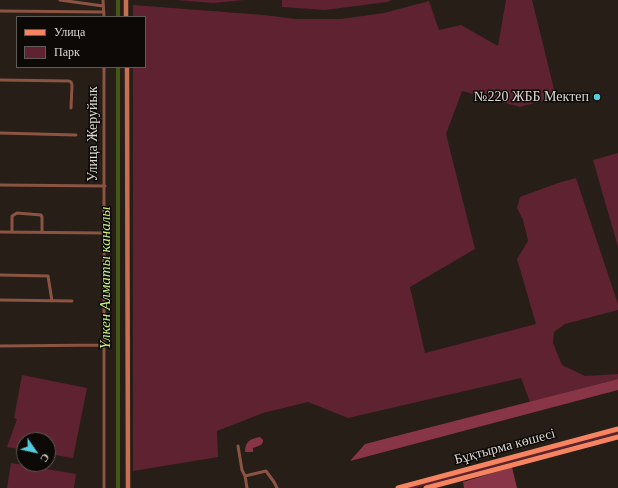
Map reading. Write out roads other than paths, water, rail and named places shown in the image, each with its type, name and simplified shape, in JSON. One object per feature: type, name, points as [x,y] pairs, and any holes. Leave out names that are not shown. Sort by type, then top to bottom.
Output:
[{"type":"main road","name":"Бұқтырма көшесі","points":[[398,488],[618,429]]},
{"type":"main road","name":"Бұқтырма көшесі","points":[[426,488],[618,437]]},
{"type":"street","points":[[60,0],[103,6]]},
{"type":"street","points":[[103,0],[104,16]]},
{"type":"street","points":[[126,0],[126,16]]},
{"type":"street","points":[[0,11],[104,12]]},
{"type":"street","name":"Улица Жеруйык","points":[[104,68],[104,488]]},
{"type":"street","points":[[126,68],[128,488]]},
{"type":"street","points":[[0,80],[69,81],[72,85],[72,108]]},
{"type":"street","points":[[0,133],[76,135]]},
{"type":"street","points":[[0,185],[105,186]]},
{"type":"street","points":[[12,232],[12,216],[17,213],[41,215],[42,232]]},
{"type":"street","points":[[0,232],[105,233]]},
{"type":"street","points":[[0,275],[48,276],[52,301]]},
{"type":"street","points":[[0,300],[72,302]]},
{"type":"street","points":[[0,346],[104,345]]},
{"type":"street","points":[[238,446],[247,488]]},
{"type":"street","points":[[245,476],[266,471],[277,488]]},
{"type":"waterway","name":"Үлкен Алматы каналы","points":[[118,0],[118,16]]},
{"type":"waterway","name":"Үлкен Алматы каналы","points":[[118,68],[118,488]]},
{"type":"place","name":"№220 ЖББ Мектеп","points":[[597,97]]}]
